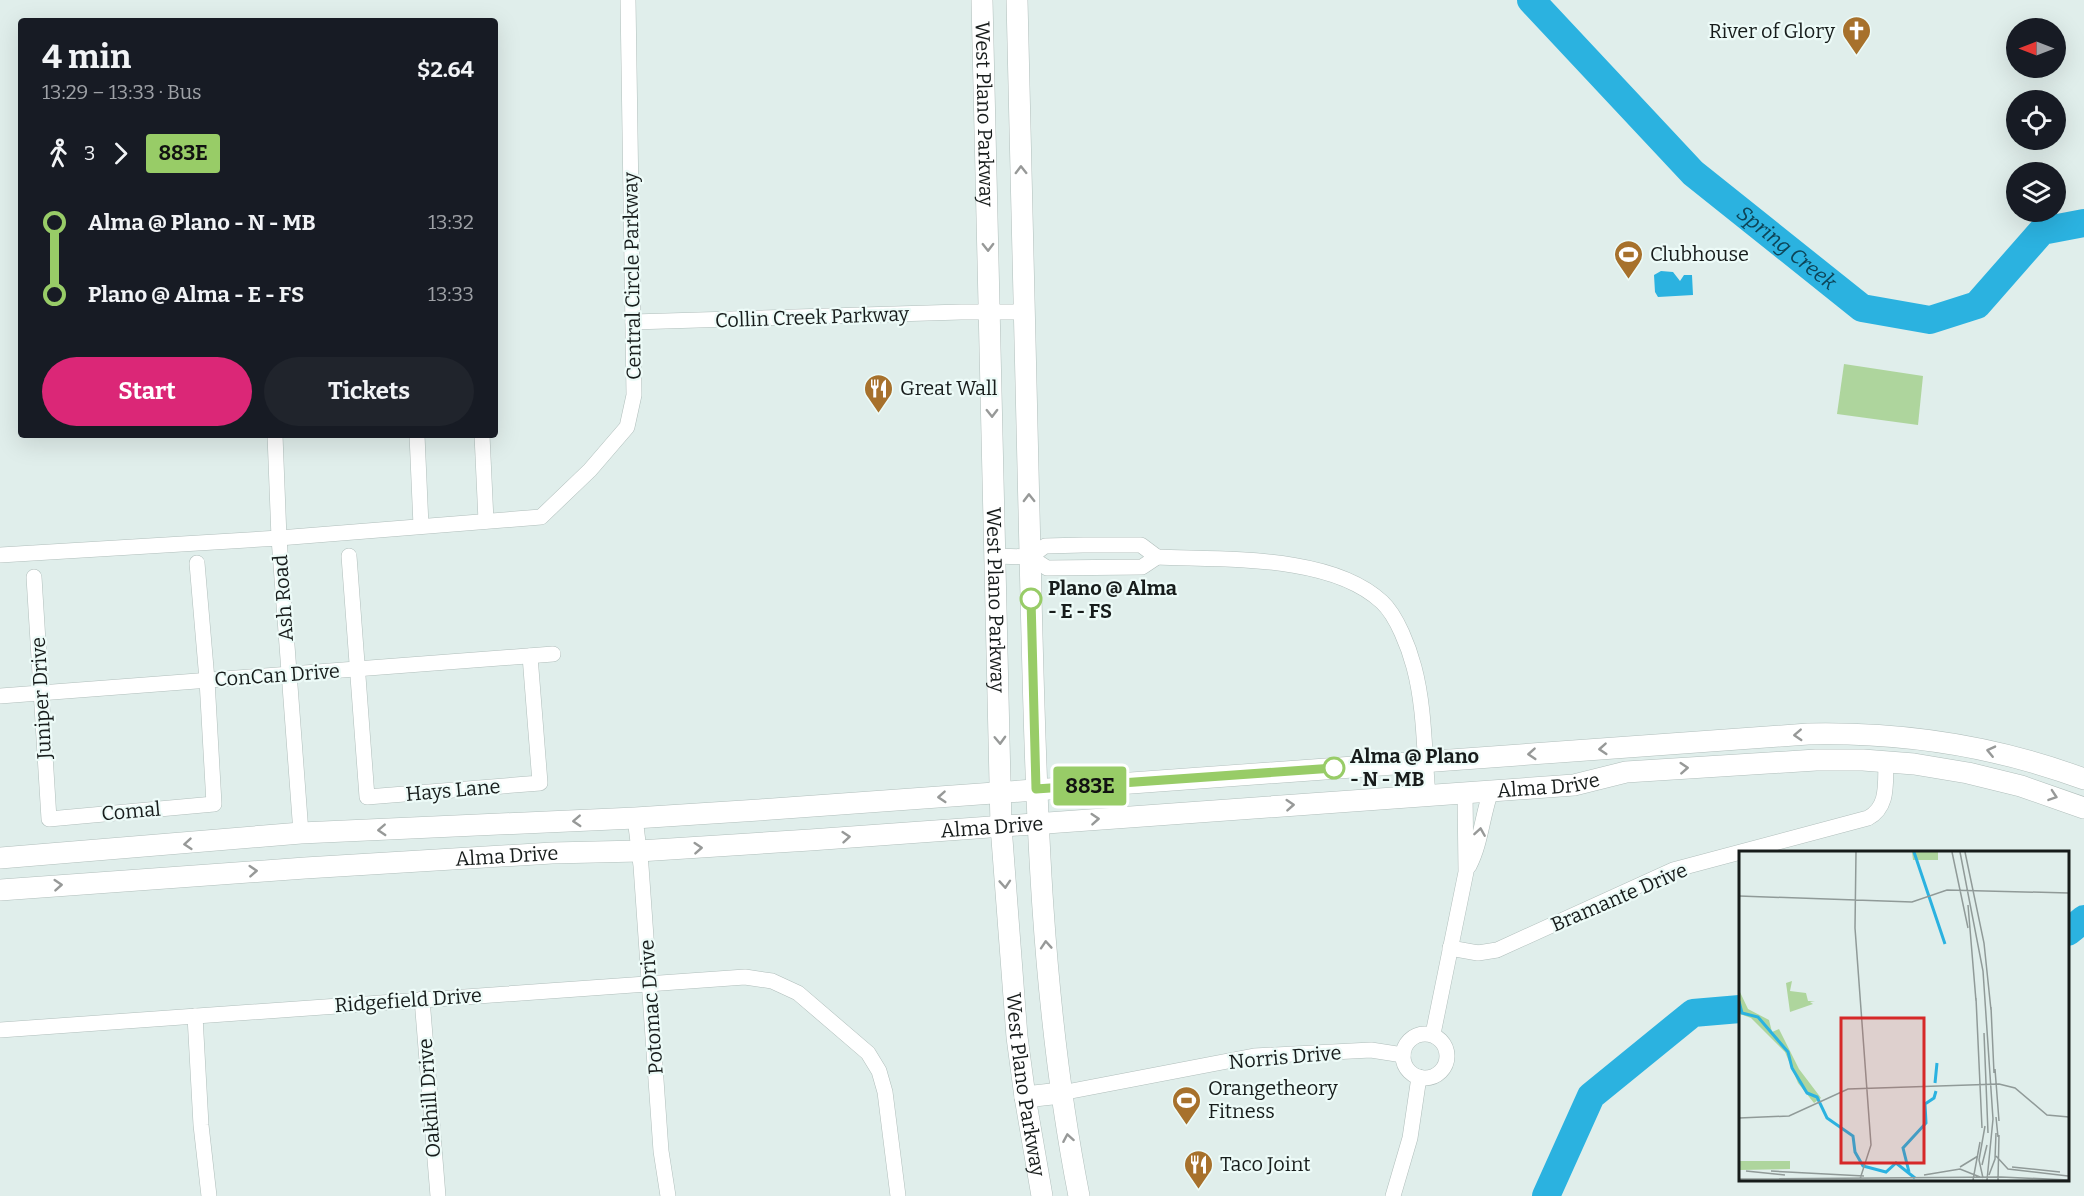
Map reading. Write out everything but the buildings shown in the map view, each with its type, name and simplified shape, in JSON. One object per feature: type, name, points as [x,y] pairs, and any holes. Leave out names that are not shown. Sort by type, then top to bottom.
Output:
[{"type":"main road","name":"West Plano Parkway","points":[[982,0],[1001,826],[1017,1037],[1042,1196]]},
{"type":"main road","name":"West Plano Parkway","points":[[1017,0],[1037,823],[1051,1014],[1061,1093],[1079,1196]]},
{"type":"main road","name":"Alma Drive","points":[[0,858],[301,834],[635,818],[1796,735],[1900,736],[1969,746],[2022,759],[2084,779]]},
{"type":"main road","points":[[1465,793],[1474,778],[1501,756]]},
{"type":"main road","name":"Alma Drive","points":[[0,890],[552,853],[639,851],[1465,793],[1574,784],[1626,772],[1816,760],[1886,762],[1942,768],[1994,779],[2047,794],[2084,808]]},
{"type":"main road","points":[[1025,1097],[1061,1093]]},
{"type":"street","name":"Central Circle Parkway","points":[[486,521],[541,517],[590,470],[627,427],[634,395],[628,0]]},
{"type":"street","name":"Collin Creek Parkway","points":[[633,322],[1024,312]]},
{"type":"street","name":"Ash Road","points":[[275,438],[279,538],[301,834]]},
{"type":"street","points":[[417,438],[421,526]]},
{"type":"street","points":[[0,555],[279,538],[486,521],[482,438]]},
{"type":"street","points":[[1030,557],[1045,546],[1142,545],[1157,557],[1288,564],[1334,575],[1361,588],[1383,603],[1402,632],[1414,668],[1421,711],[1428,795]]},
{"type":"street","points":[[350,556],[357,669]]},
{"type":"street","points":[[995,556],[1030,557],[1047,568],[1142,567],[1157,557]]},
{"type":"street","points":[[197,563],[207,680]]},
{"type":"street","name":"Juniper Drive","points":[[34,577],[49,819]]},
{"type":"street","name":"ConCan Drive","points":[[0,696],[553,654]]},
{"type":"street","name":"Hays Lane","points":[[357,669],[366,797],[540,783],[530,656]]},
{"type":"street","name":"Comal","points":[[49,819],[214,804],[207,680]]},
{"type":"street","name":"Bramante Drive","points":[[1744,851],[1868,818],[1875,814],[1883,801],[1886,762]]},
{"type":"street","points":[[1466,872],[1478,847],[1484,811],[1491,791]]},
{"type":"street","points":[[1433,1034],[1466,872],[1465,793]]},
{"type":"street","name":"Potomac Drive","points":[[635,818],[661,1151],[668,1196]]},
{"type":"street","name":"Bramante Drive","points":[[1450,948],[1478,953],[1497,950],[1673,870],[1739,852]]},
{"type":"street","name":"Ridgefield Drive","points":[[0,1030],[649,983],[745,977],[772,981],[811,1002],[868,1053],[879,1071],[885,1092],[898,1196]]},
{"type":"street","name":"Oakhill Drive","points":[[422,999],[438,1196]]},
{"type":"street","points":[[195,1016],[201,1125],[209,1196]]},
{"type":"street","points":[[1419,1034],[1433,1034],[1445,1044],[1448,1059],[1434,1077],[1419,1077],[1408,1069],[1403,1055],[1408,1042],[1413,1037],[1419,1034]]},
{"type":"street","name":"Norris Drive","points":[[1061,1093],[1254,1056],[1371,1050],[1403,1055]]},
{"type":"street","points":[[1393,1196],[1410,1138],[1419,1077]]},
{"type":"green space","points":[[1844,364],[1923,376],[1918,425],[1837,414]]},
{"type":"water","points":[[1661,271],[1673,272],[1680,281],[1684,275],[1692,275],[1693,295],[1658,297],[1655,292],[1654,275]]},
{"type":"waterway","name":"Spring Creek","points":[[1531,0],[1693,173],[1862,308],[1930,320],[1977,305],[2042,231],[2084,223]]},
{"type":"waterway","points":[[2069,931],[2084,919]]},
{"type":"waterway","points":[[1546,1196],[1591,1096],[1693,1013],[1739,1009]]},
{"type":"bus line","name":"883E","points":[[1031,599],[1036,789],[1334,768]]},
{"type":"place","name":"River of Glory","points":[[1856,56]]},
{"type":"place","name":"Clubhouse","points":[[1629,280]]},
{"type":"place","name":"Great Wall","points":[[879,414]]},
{"type":"place","name":"Plano @ Alma - E - FS","points":[[1031,599]]},
{"type":"place","name":"Alma @ Plano - N - MB","points":[[1334,768]]},
{"type":"place","name":"Orangetheory Fitness","points":[[1187,1126]]},
{"type":"place","name":"Taco Joint","points":[[1199,1190]]}]
